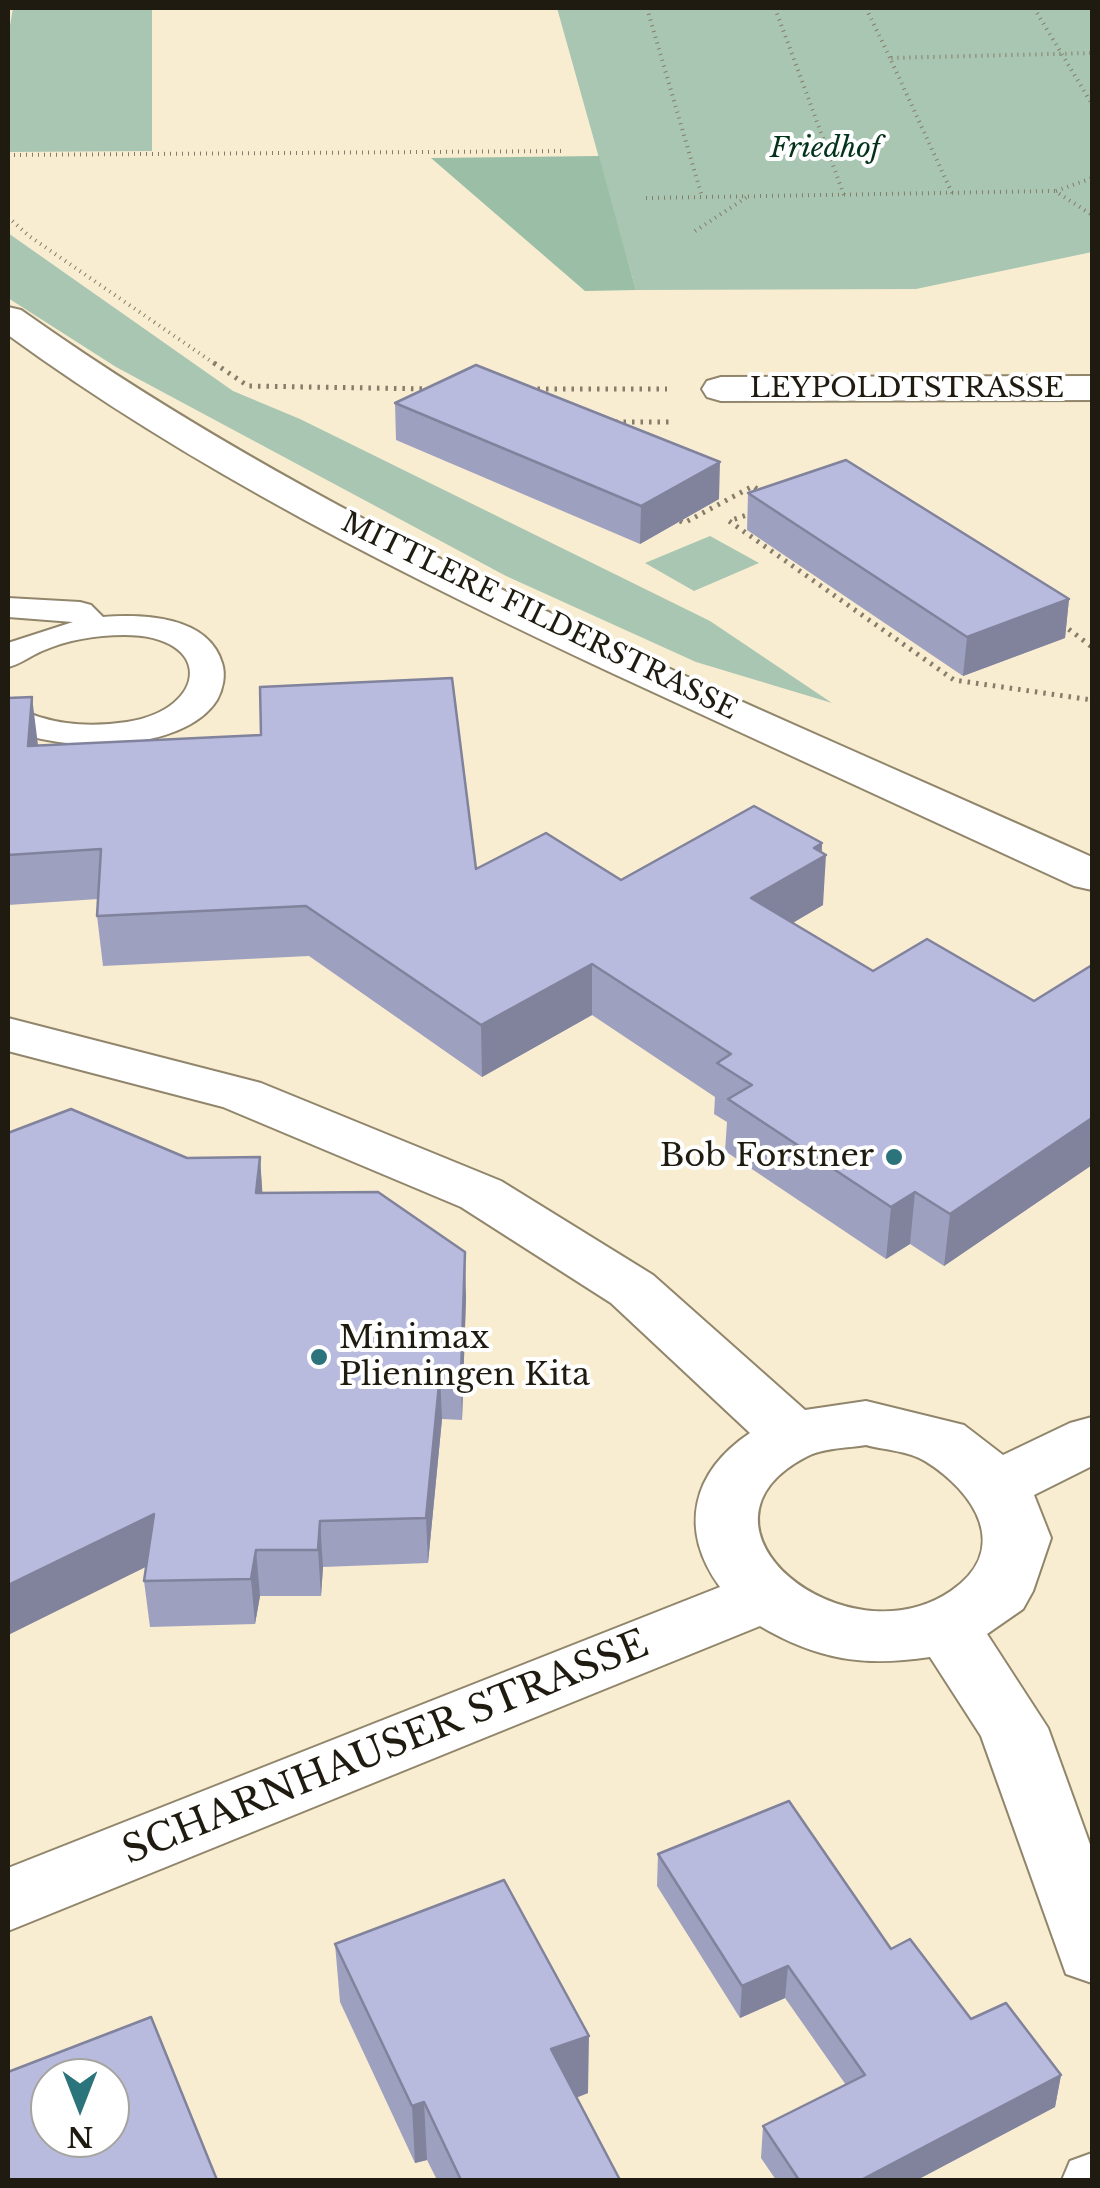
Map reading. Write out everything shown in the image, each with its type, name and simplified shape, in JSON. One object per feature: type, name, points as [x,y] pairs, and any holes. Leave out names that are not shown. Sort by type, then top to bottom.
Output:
[{"type":"street","name":"MITTLERE FILDERSTRASSE","points":[[8,318],[78,371],[201,449],[455,583],[1092,875]]},
{"type":"street","name":"LEYPOLDTSTRASSE","points":[[721,389],[1092,388]]},
{"type":"street","points":[[8,1034],[242,1095],[481,1194],[632,1289],[792,1435]]},
{"type":"street","points":[[866,1423],[942,1441],[998,1485],[1018,1538],[1000,1590],[947,1628],[883,1638],[817,1627],[764,1597],[732,1554],[726,1506],[749,1464],[792,1435],[866,1423]]},
{"type":"street","points":[[998,1485],[1092,1439]]},
{"type":"street","name":"SCHARNHAUSER STRASSE","points":[[8,1900],[764,1597]]},
{"type":"street","points":[[947,1628],[1012,1728],[1092,1950]]},
{"type":"lane","points":[[8,608],[80,612],[96,624]]},
{"type":"lane","points":[[8,657],[42,636],[96,624],[158,630],[188,642],[206,659],[208,680],[204,691],[168,720],[110,735],[68,736],[10,719]]},
{"type":"path","points":[[647,8],[702,197]]},
{"type":"path","points":[[775,8],[844,195]]},
{"type":"path","points":[[866,8],[952,193]]},
{"type":"path","points":[[1034,8],[1092,104]]},
{"type":"path","points":[[890,58],[1092,54]]},
{"type":"path","points":[[8,154],[566,151]]},
{"type":"path","points":[[646,198],[1055,191],[1092,178]]},
{"type":"path","points":[[1055,191],[1092,215]]},
{"type":"path","points":[[695,231],[748,196]]},
{"type":"path","points":[[8,216],[29,236],[248,386],[447,388]]},
{"type":"path","points":[[526,389],[721,389]]},
{"type":"path","points":[[612,422],[686,422]]},
{"type":"path","points":[[680,521],[684,523],[754,486],[778,504]]},
{"type":"path","points":[[762,510],[729,521],[954,680],[1092,700]]},
{"type":"path","points":[[1061,623],[1092,647]]},
{"type":"green space","points":[[13,8],[152,8],[152,151],[8,152],[8,37]]},
{"type":"green space","name":"Friedhof","points":[[557,8],[1092,8],[1092,252],[916,289],[636,290]]},
{"type":"green space","points":[[599,156],[636,290],[585,291],[431,158]]},
{"type":"green space","points":[[8,233],[233,391],[300,419],[710,621],[832,703],[696,662],[506,576],[116,367],[8,298]]},
{"type":"green space","points":[[710,536],[759,563],[694,591],[645,563]]},
{"type":"building","points":[[476,365],[720,462],[641,506],[395,403]]},
{"type":"building","points":[[846,460],[1069,599],[967,637],[748,493]]},
{"type":"building","points":[[452,678],[476,869],[546,833],[621,880],[754,806],[822,843],[814,848],[826,855],[751,898],[873,971],[927,939],[1034,1001],[1092,965],[1092,1118],[950,1214],[915,1192],[891,1207],[728,1099],[752,1085],[717,1063],[731,1054],[592,964],[481,1025],[306,906],[97,916],[101,849],[8,855],[8,698],[32,697],[28,746],[261,735],[260,687]]},
{"type":"building","points":[[71,1109],[187,1158],[260,1157],[256,1193],[378,1192],[465,1252],[461,1374],[440,1374],[426,1518],[320,1521],[318,1550],[256,1550],[251,1579],[144,1581],[154,1514],[8,1585],[8,1133]]},
{"type":"building","points":[[789,1801],[891,1949],[910,1939],[971,2019],[1006,2003],[1061,2075],[861,2180],[799,2180],[763,2126],[865,2075],[788,1966],[742,1986],[658,1854]]},
{"type":"building","points":[[504,1880],[589,2036],[551,2049],[620,2180],[461,2180],[424,2102],[412,2106],[335,1944]]},
{"type":"building","points":[[151,2017],[217,2180],[8,2180],[8,2072],[30,2064],[30,2158],[130,2158],[130,2058],[44,2058]]},
{"type":"place","name":"Bob Forstner","points":[[894,1157]]},
{"type":"place","name":"Minimax Plieningen Kita","points":[[319,1357]]}]
